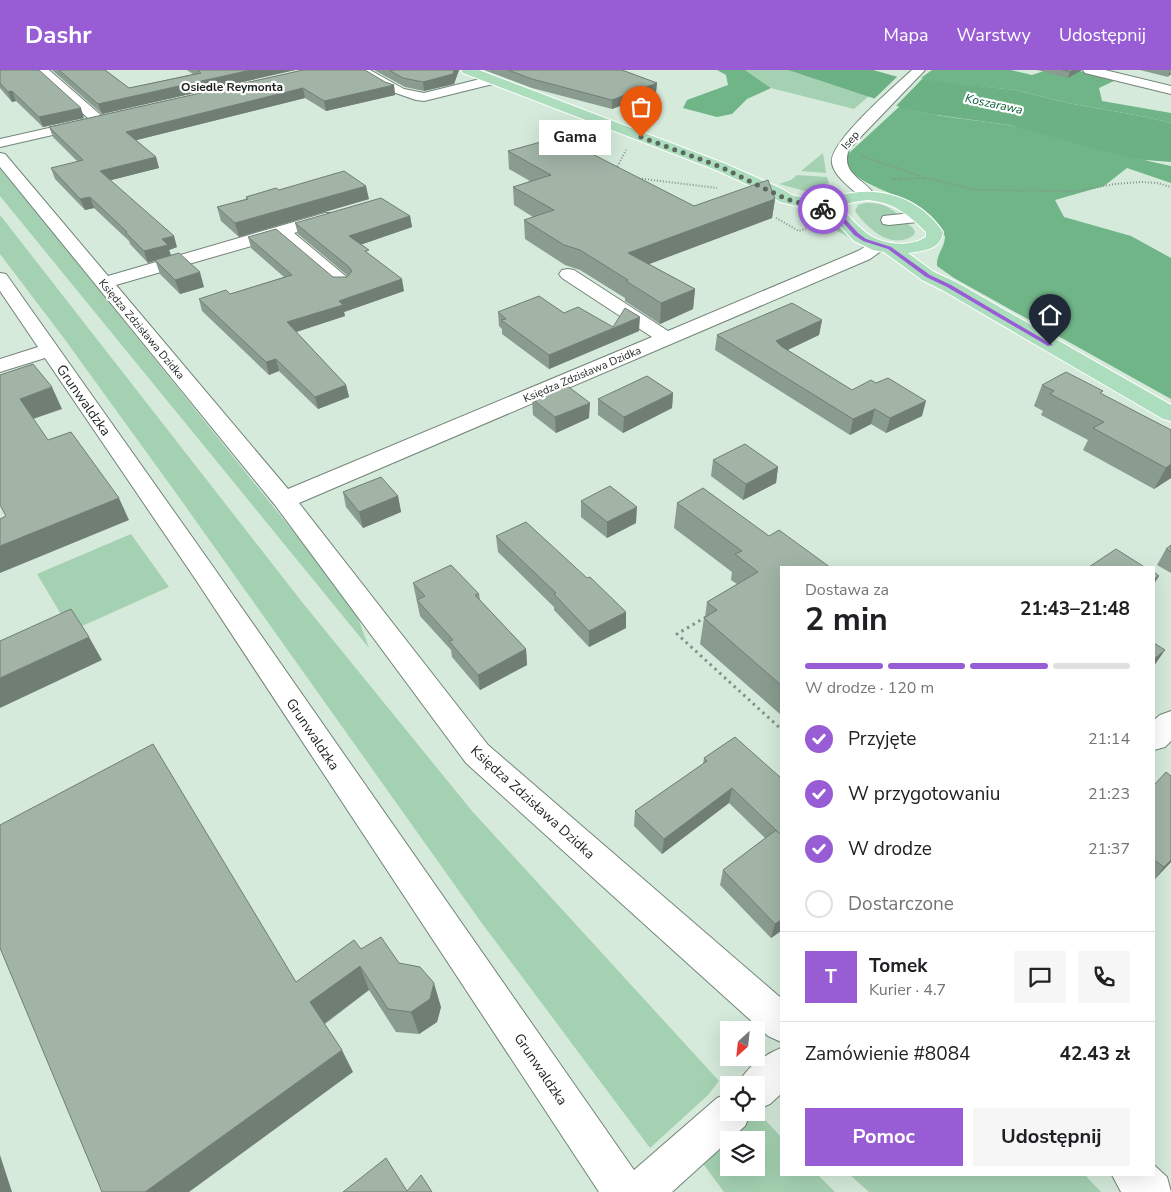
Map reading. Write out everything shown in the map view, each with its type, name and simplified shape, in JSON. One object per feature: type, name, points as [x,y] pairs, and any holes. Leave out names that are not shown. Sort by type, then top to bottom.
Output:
[{"type":"main road","points":[[467,70],[721,167],[796,202],[840,203],[867,195],[902,202],[932,228],[935,236],[928,244],[917,248],[884,247]]},
{"type":"main road","points":[[840,203],[860,237],[884,247],[928,276],[949,286],[1171,414]]},
{"type":"main road","points":[[917,248],[949,286]]},
{"type":"street","points":[[0,146],[103,119],[41,70]]},
{"type":"street","points":[[361,70],[407,95],[416,97],[424,97],[492,80]]},
{"type":"street","name":"Isep","points":[[840,203],[840,184],[843,174],[839,162],[841,150],[849,139],[919,70]]},
{"type":"street","points":[[1089,70],[1171,90]]},
{"type":"street","name":"Księdza Zdzisława Dzidka","points":[[0,146],[104,283],[284,500],[477,754],[780,1022]]},
{"type":"street","points":[[843,174],[856,183],[867,195]]},
{"type":"street","points":[[104,283],[346,212]]},
{"type":"street","points":[[889,220],[921,217]]},
{"type":"street","points":[[281,231],[343,283]]},
{"type":"street","name":"Księdza Zdzisława Dzidka","points":[[284,500],[884,247]]},
{"type":"street","points":[[568,274],[666,338]]},
{"type":"street","name":"Grunwaldzka","points":[[0,278],[205,574],[624,1192]]},
{"type":"street","points":[[0,366],[50,350]]},
{"type":"street","points":[[1155,737],[1171,723]]},
{"type":"street","points":[[765,1082],[780,1069]]},
{"type":"street","points":[[642,1192],[721,1121]]},
{"type":"street","points":[[1134,1176],[1152,1192]]},
{"type":"path","points":[[613,175],[630,143],[641,137]]},
{"type":"path","points":[[857,152],[873,162],[925,178],[977,190],[1076,191],[1115,184],[1142,182],[1157,183],[1171,187]]},
{"type":"path","points":[[632,178],[721,189]]},
{"type":"path","points":[[886,179],[925,178]]},
{"type":"path","points":[[773,217],[800,230],[820,224]]},
{"type":"path","points":[[710,615],[677,634],[780,728]]},
{"type":"shaded area","points":[[717,70],[745,70],[771,88],[747,99],[732,114],[717,117],[683,108],[687,100],[728,85],[726,75]]},
{"type":"shaded area","points":[[745,70],[788,70],[869,96],[854,109],[771,88]]},
{"type":"shaded area","points":[[932,70],[1011,70],[1032,75],[1047,70],[1076,70],[1116,80],[1099,88],[1102,101],[1171,113],[1171,123],[1068,103],[1015,90],[918,80]]},
{"type":"shaded area","points":[[900,106],[940,116],[1029,129],[1171,166],[1171,183],[1127,168],[1104,186],[1055,200],[1064,217],[1131,236],[1171,258],[1171,399],[954,278],[937,266],[945,236],[916,205],[860,179],[851,171],[847,163],[848,154]]},
{"type":"shaded area","points":[[823,153],[826,173],[801,171]]},
{"type":"shaded area","points":[[0,167],[354,607],[369,648],[0,196]]},
{"type":"shaded area","points":[[797,175],[827,177],[829,183],[812,193],[779,184],[791,180]]},
{"type":"shaded area","points":[[865,203],[881,204],[892,210],[913,228],[914,235],[897,240],[888,239],[880,235],[866,224],[855,211],[858,205]]},
{"type":"shaded area","points":[[811,209],[830,216],[854,240],[802,212]]},
{"type":"shaded area","points":[[0,215],[302,602],[472,811],[719,1081],[708,1095],[650,1148],[481,922],[176,493],[63,337],[0,254]]},
{"type":"shaded area","points":[[131,534],[169,587],[71,631],[37,574]]},
{"type":"shaded area","points":[[765,1120],[780,1136],[780,1176],[819,1176],[835,1192],[724,1192],[696,1154],[720,1133],[720,1176],[765,1176],[765,1131],[722,1131],[733,1121]]},
{"type":"shaded area","points":[[851,1176],[1086,1176],[1101,1192],[869,1192]]},
{"type":"water","name":"Koszarawa","points":[[788,70],[873,70],[898,77],[1015,90],[1068,103],[1171,123],[1171,162],[1133,159],[1009,125],[929,114],[903,108]]},
{"type":"pier","points":[[899,75],[923,78],[895,107],[874,99]]},
{"type":"building","points":[[0,70],[39,70],[81,108],[39,117],[12,91],[8,92],[0,83]]},
{"type":"building","points":[[59,70],[105,70],[129,88],[201,73],[198,70],[251,70],[98,104]]},
{"type":"building","points":[[303,70],[365,70],[394,85],[324,101],[303,88],[126,132],[156,157],[100,171],[174,236],[162,239],[168,245],[144,251],[90,197],[80,199],[51,168],[83,160],[49,127]]},
{"type":"building","points":[[389,70],[454,70],[453,74],[423,82],[403,78]]},
{"type":"building","points":[[508,70],[622,70],[657,83],[612,100],[532,79]]},
{"type":"building","points":[[559,137],[694,206],[768,180],[775,199],[628,253],[695,289],[661,303],[580,250],[564,245],[524,220],[554,210],[513,187],[551,175],[508,151]]},
{"type":"building","points":[[344,171],[366,186],[235,223],[217,207],[248,199],[246,197],[276,188],[279,190]]},
{"type":"building","points":[[381,198],[410,216],[349,236],[369,250],[365,251],[402,279],[339,301],[343,305],[287,322],[346,385],[315,397],[276,359],[266,362],[199,299],[226,290],[230,294],[292,275],[248,237],[276,229],[333,277],[347,277],[352,271],[348,266],[295,223]]},
{"type":"building","points":[[179,253],[200,272],[175,280],[155,260]]},
{"type":"building","points":[[539,296],[564,313],[578,307],[613,327],[625,308],[640,317],[549,355],[501,320],[506,319],[498,312]]},
{"type":"building","points":[[792,303],[822,320],[776,341],[781,346],[852,390],[871,380],[876,383],[888,378],[926,401],[890,418],[875,409],[853,419],[717,335]]},
{"type":"building","points":[[33,364],[52,387],[20,399],[48,440],[71,432],[119,498],[0,546],[0,519],[6,516],[0,505],[0,375]]},
{"type":"building","points":[[1066,372],[1103,391],[1100,393],[1171,430],[1171,464],[1166,468],[1093,428],[1104,422],[1050,394],[1054,391],[1042,385]]},
{"type":"building","points":[[647,376],[673,393],[624,417],[598,399]]},
{"type":"building","points":[[566,385],[590,403],[555,417],[532,399]]},
{"type":"building","points":[[745,444],[778,467],[746,484],[713,460]]},
{"type":"building","points":[[381,477],[398,496],[359,512],[343,492]]},
{"type":"building","points":[[610,486],[637,507],[607,522],[581,501]]},
{"type":"building","points":[[703,488],[769,536],[779,530],[828,566],[780,566],[780,684],[704,618],[717,610],[707,602],[758,572],[735,554],[742,551],[677,503]]},
{"type":"building","points":[[526,522],[587,578],[590,577],[626,612],[589,631],[554,594],[556,593],[496,536]]},
{"type":"building","points":[[1171,545],[1171,552],[1166,549]]},
{"type":"building","points":[[1116,549],[1143,566],[1090,566]]},
{"type":"building","points":[[451,565],[479,594],[475,595],[526,649],[478,675],[449,641],[453,640],[417,600],[425,596],[413,583]]},
{"type":"building","points":[[71,609],[89,637],[0,678],[0,641]]},
{"type":"building","points":[[1155,644],[1165,650],[1155,658]]},
{"type":"building","points":[[735,737],[780,777],[780,834],[732,788],[664,839],[635,811],[707,761],[704,758]]},
{"type":"building","points":[[153,744],[296,982],[354,940],[361,949],[381,937],[399,963],[420,967],[434,983],[430,999],[411,1012],[388,1009],[360,966],[310,1002],[342,1050],[145,1192],[102,1192],[0,948],[0,825]]},
{"type":"building","points":[[1166,772],[1171,776],[1171,860],[1164,867],[1155,861],[1155,784]]},
{"type":"building","points":[[776,830],[780,834],[780,921],[775,924],[723,870]]},
{"type":"building","points":[[386,1158],[407,1191],[421,1175],[432,1192],[343,1192]]},
{"type":"way so far","points":[[641,137],[721,167],[774,191],[786,199],[823,209]]},
{"type":"place","name":"Gama","points":[[641,137]]},
{"type":"district","name":"Osiedle Reymonta","points":[[232,87]]},
{"type":"route","points":[[823,209],[836,211],[856,234],[865,240],[890,248],[928,276],[949,286],[1050,345]]}]
